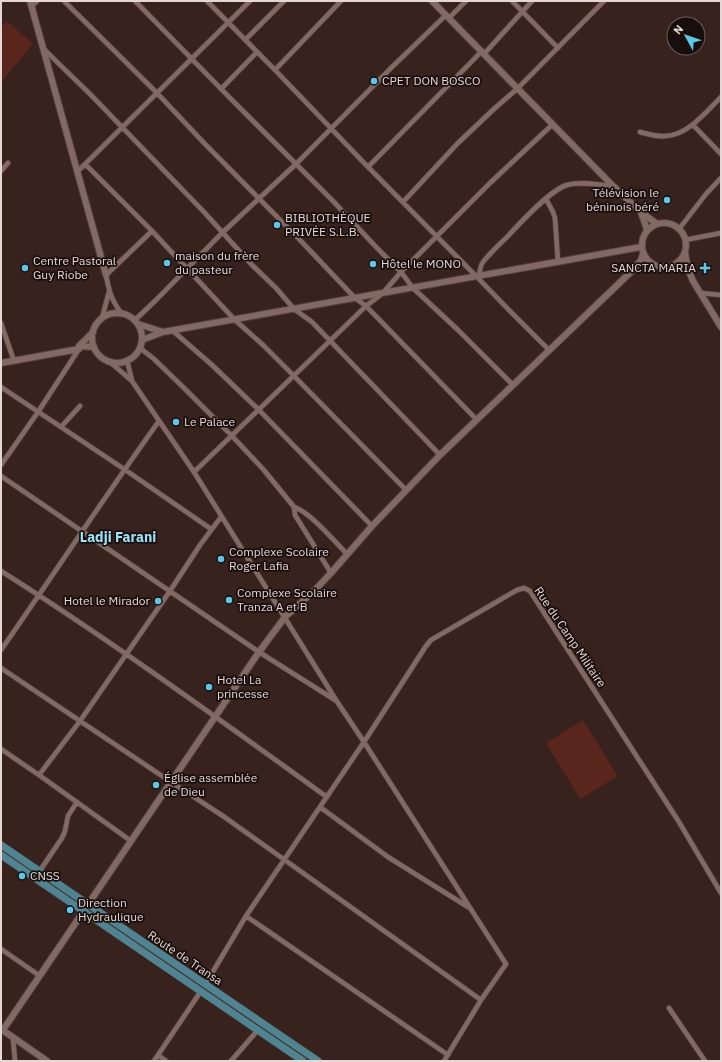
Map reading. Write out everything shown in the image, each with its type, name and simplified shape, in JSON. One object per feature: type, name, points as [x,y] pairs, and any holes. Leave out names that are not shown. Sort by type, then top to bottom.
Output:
[{"type":"main road","name":"Route de Transa","points":[[1,845],[86,908]]},
{"type":"main road","name":"Route de Transa","points":[[1,855],[86,908],[186,976],[201,991],[303,1061]]},
{"type":"main road","name":"Route de Transa","points":[[186,976],[205,984],[318,1061]]},
{"type":"street","points":[[37,1],[31,4],[106,275],[109,292],[120,313]]},
{"type":"street","points":[[64,1],[156,93],[355,298],[366,306],[477,420]]},
{"type":"street","points":[[135,1],[402,272],[413,288],[513,385]]},
{"type":"street","points":[[207,1],[549,350]]},
{"type":"street","points":[[77,172],[250,1]]},
{"type":"street","points":[[245,40],[284,1]]},
{"type":"street","points":[[275,70],[341,1]]},
{"type":"street","points":[[432,1],[613,186],[641,212],[657,224]]},
{"type":"street","points":[[136,322],[222,233],[466,1]]},
{"type":"street","points":[[512,1],[558,48]]},
{"type":"street","points":[[368,167],[483,53],[532,1]]},
{"type":"street","points":[[403,202],[458,143],[518,88],[604,1]]},
{"type":"street","points":[[43,48],[276,288],[294,309],[312,322],[440,455]]},
{"type":"street","points":[[221,89],[256,52]]},
{"type":"street","points":[[640,132],[659,136],[675,134],[693,125],[721,97]]},
{"type":"street","points":[[194,472],[366,306],[383,293],[490,183],[553,124]]},
{"type":"street","points":[[693,125],[721,154]]},
{"type":"street","points":[[1,171],[8,163]]},
{"type":"street","points":[[85,164],[152,231],[235,320],[263,345],[406,490]]},
{"type":"street","points":[[679,229],[706,194],[721,178]]},
{"type":"street","points":[[478,276],[481,265],[484,261],[511,232],[546,199],[559,189],[573,184],[613,186]]},
{"type":"street","points":[[546,199],[555,218],[558,262]]},
{"type":"street","points":[[641,212],[648,230]]},
{"type":"street","points":[[48,1061],[2,1030],[215,716],[285,617],[305,600],[331,573],[372,526],[440,455],[634,269],[641,260],[642,241],[644,235],[648,230],[657,224],[669,223],[674,225],[683,234],[686,246],[685,253],[688,269],[721,327]]},
{"type":"street","points":[[106,275],[152,231]]},
{"type":"street","points":[[685,240],[721,233]]},
{"type":"street","points":[[142,340],[163,332],[558,262],[642,250]]},
{"type":"street","points":[[642,250],[646,260],[657,267],[663,268],[669,267],[681,260],[685,253]]},
{"type":"street","points":[[634,269],[651,264]]},
{"type":"street","points":[[675,264],[688,269]]},
{"type":"street","points":[[102,318],[109,292]]},
{"type":"street","points":[[700,292],[721,295]]},
{"type":"street","points":[[163,332],[136,322],[128,316],[120,313],[114,313],[102,318],[96,324],[93,332],[93,342],[98,353],[132,381],[194,472],[336,700],[506,964],[481,1000],[444,1061]]},
{"type":"street","points":[[110,362],[127,360],[135,355],[140,348],[142,334],[136,322]]},
{"type":"street","points":[[1,323],[14,361]]},
{"type":"street","points":[[173,331],[212,365],[259,410],[372,526]]},
{"type":"street","points":[[1,465],[38,412],[79,347],[93,332]]},
{"type":"street","points":[[1,363],[79,347],[94,347]]},
{"type":"street","points":[[140,348],[154,359],[232,436],[263,469],[294,507],[295,515],[331,573]]},
{"type":"street","points":[[127,360],[132,381]]},
{"type":"street","points":[[1,387],[211,529]]},
{"type":"street","points":[[61,427],[80,406]]},
{"type":"street","points":[[1,650],[124,469],[159,421]]},
{"type":"street","points":[[1,476],[259,652],[336,700]]},
{"type":"street","points":[[294,507],[301,509],[347,554]]},
{"type":"street","points":[[39,775],[80,721],[211,529],[221,517]]},
{"type":"street","points":[[1,571],[215,716],[327,797]]},
{"type":"street","name":"Rue du Camp Militaire","points":[[364,742],[431,640],[524,588],[530,591],[721,892]]},
{"type":"street","points":[[1,668],[223,816],[481,1000]]},
{"type":"street","points":[[205,984],[246,916],[364,742]]},
{"type":"street","points":[[1,749],[131,841]]},
{"type":"street","points":[[39,872],[62,838],[68,816],[77,802]]},
{"type":"street","points":[[320,807],[388,857],[469,907]]},
{"type":"street","points":[[246,916],[448,1056]]},
{"type":"street","points":[[1,949],[40,976]]},
{"type":"street","points":[[154,1061],[201,991]]},
{"type":"street","points":[[669,1008],[705,1061]]},
{"type":"street","points":[[231,1061],[258,1030]]},
{"type":"street","points":[[13,1038],[15,1061]]},
{"type":"street","points":[[158,1055],[166,1061]]},
{"type":"shaded area","points":[[7,21],[33,44],[1,82],[1,28]]},
{"type":"shaded area","points":[[583,720],[618,776],[580,799],[546,743]]},
{"type":"place","name":"CPET DON BOSCO","points":[[374,81]]},
{"type":"place","name":"Télévision le béninois béré","points":[[667,200]]},
{"type":"place","name":"BIBLIOTHÈQUE PRIVÉE S.L.B.","points":[[277,225]]},
{"type":"place","name":"maison du frère du pasteur","points":[[167,263]]},
{"type":"place","name":"Hôtel le MONO","points":[[373,264]]},
{"type":"place","name":"Centre Pastoral Guy Riobe","points":[[25,268]]},
{"type":"place","name":"SANCTA MARIA","points":[[705,268]]},
{"type":"place","name":"Le Palace","points":[[176,422]]},
{"type":"place","name":"Complexe Scolaire Roger Lafia","points":[[221,559]]},
{"type":"place","name":"Complexe Scolaire Tranza A et B","points":[[229,600]]},
{"type":"place","name":"Hotel le Mirador","points":[[158,601]]},
{"type":"place","name":"Hotel La princesse","points":[[209,687]]},
{"type":"place","name":"Église assemblée de Dieu","points":[[156,785]]},
{"type":"place","name":"CNSS","points":[[22,876]]},
{"type":"place","name":"Direction Hydraulique","points":[[70,910]]},
{"type":"district","name":"Ladji Farani","points":[[118,537]]}]
